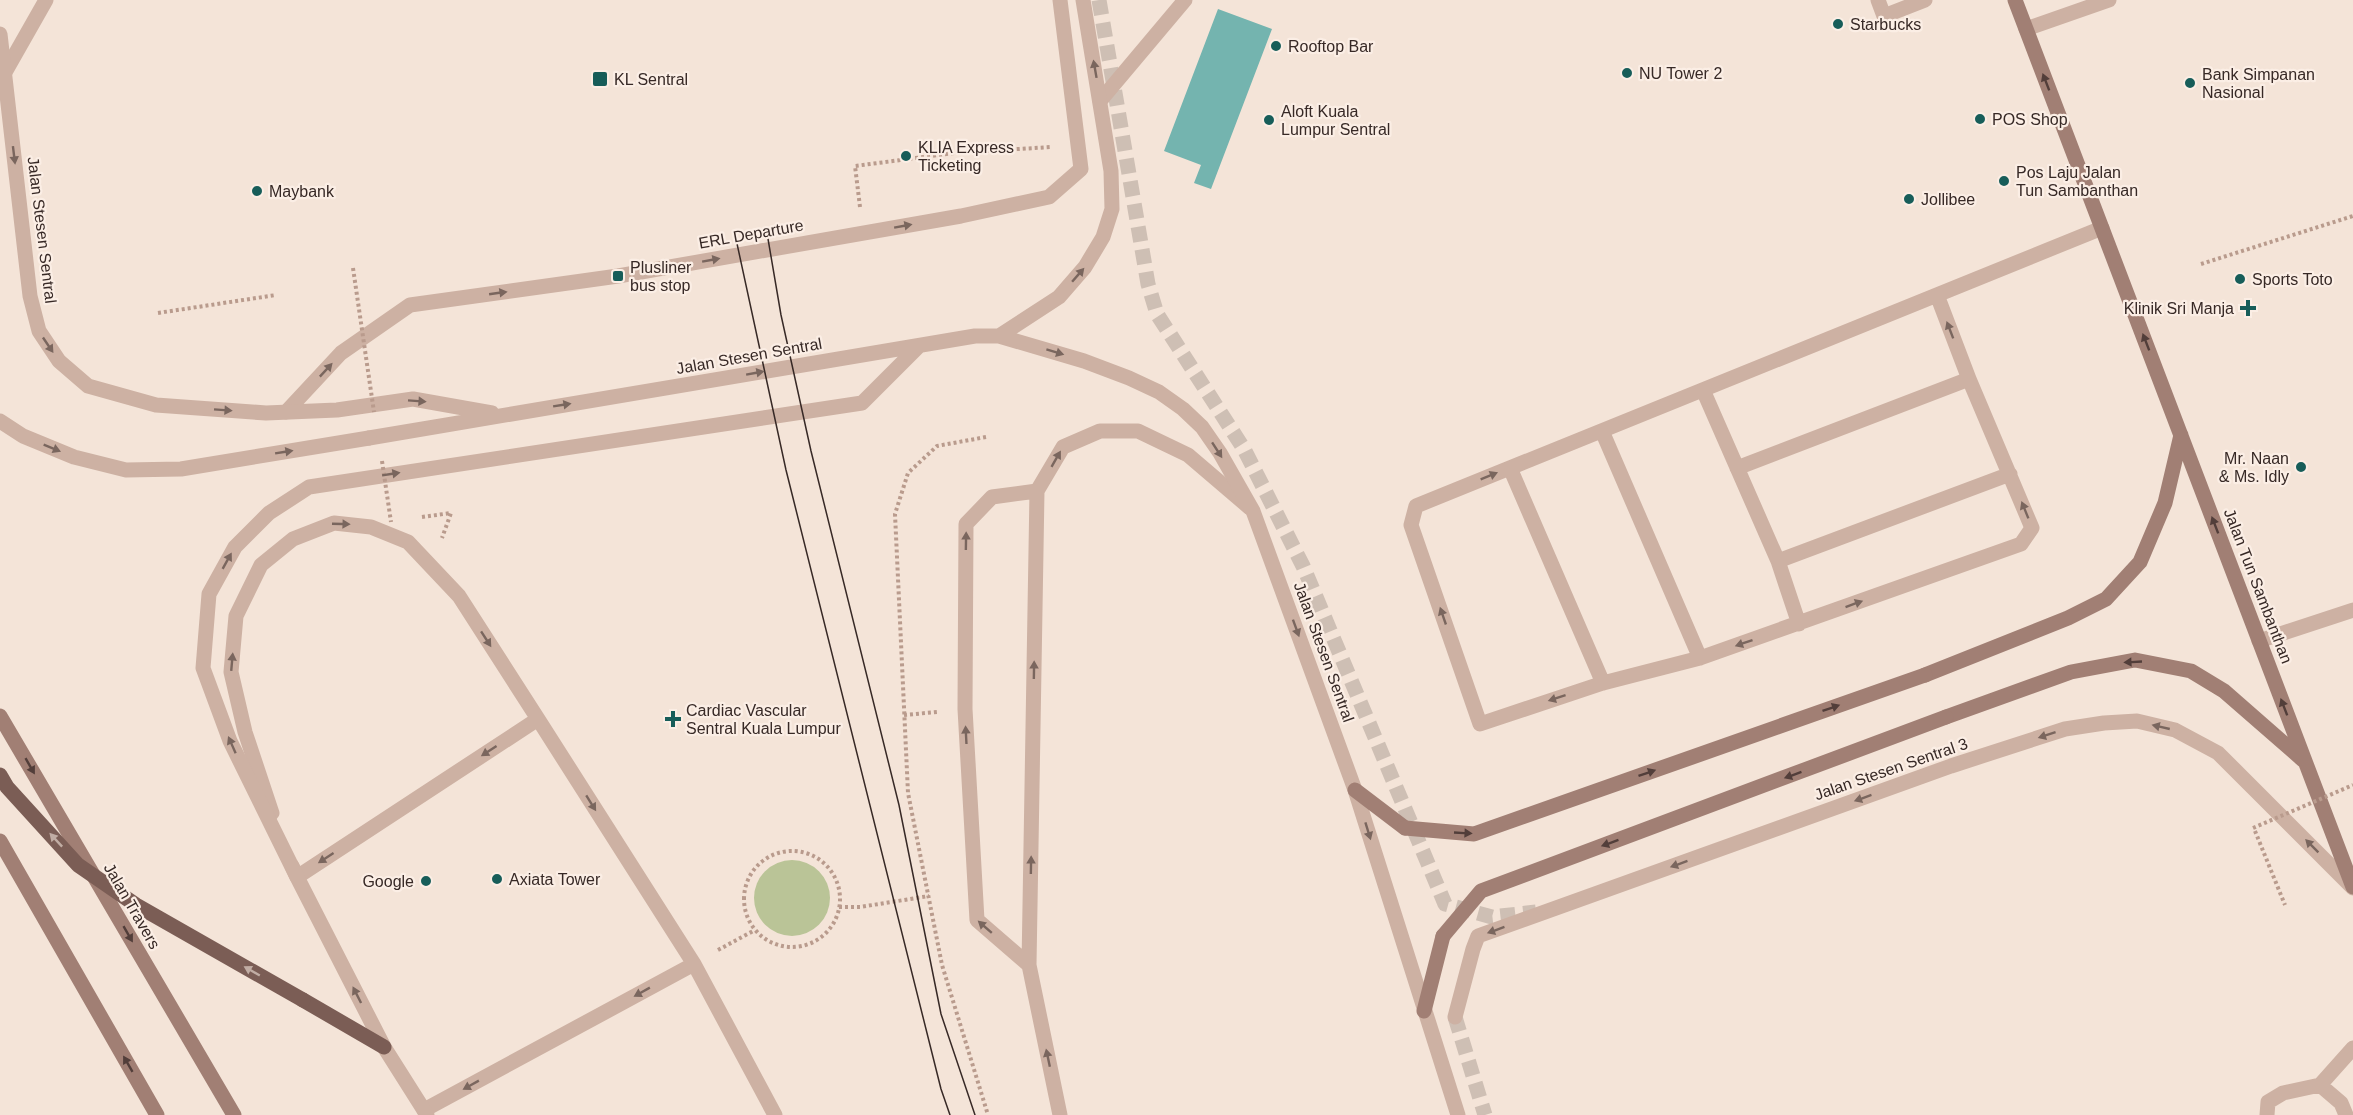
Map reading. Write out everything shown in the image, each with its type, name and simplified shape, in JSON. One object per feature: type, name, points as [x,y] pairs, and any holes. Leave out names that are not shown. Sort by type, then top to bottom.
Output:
[{"type":"main road","name":"Jalan Tun Sambanthan","points":[[2015,0],[2353,887]]},
{"type":"main road","points":[[1355,790],[1405,828],[1474,834],[1925,675],[2068,618],[2106,599],[2140,562],[2166,503],[2181,434]]},
{"type":"main road","points":[[1424,1011],[1443,936],[1481,891],[2071,672],[2135,660],[2191,671],[2224,691],[2305,762]]},
{"type":"main road","name":"Jalan Travers","points":[[0,716],[234,1115]]},
{"type":"main road","points":[[0,775],[7,787],[78,865],[136,905],[384,1047]]},
{"type":"main road","points":[[0,841],[157,1115]]},
{"type":"street","points":[[4,74],[46,0]]},
{"type":"street","name":"ERL Departure","points":[[286,412],[341,353],[410,305],[618,276],[962,216],[1049,197],[1081,169],[1060,0]]},
{"type":"street","points":[[999,336],[1059,297],[1085,267],[1102,237],[1112,209],[1111,171],[1083,0]]},
{"type":"street","points":[[1100,101],[1185,0]]},
{"type":"street","points":[[1878,0],[1884,16],[1925,0]]},
{"type":"street","points":[[2026,29],[2109,0]]},
{"type":"street","name":"Jalan Stesen Sentral","points":[[0,34],[30,296],[39,331],[59,361],[88,386],[156,405],[266,413],[337,410],[413,399],[504,415]]},
{"type":"street","points":[[1937,295],[1969,379],[2032,528],[2021,544],[1700,657],[1603,683],[1480,724],[1411,525],[1416,506],[2102,228]]},
{"type":"street","name":"Jalan Stesen Sentral","points":[[0,421],[23,436],[74,457],[126,470],[181,469],[975,336],[999,336],[1084,361],[1159,392],[1183,409],[1202,427],[1253,511],[1355,790],[1458,1115]]},
{"type":"street","points":[[693,964],[426,1113],[384,1047],[230,741],[203,668],[209,594],[235,547],[269,513],[309,487],[862,404],[919,346]]},
{"type":"street","points":[[1737,468],[1969,379]]},
{"type":"street","points":[[1703,390],[1778,561],[1799,624]]},
{"type":"street","points":[[1060,1115],[1029,965],[1037,491],[1063,447],[1100,431],[1138,430],[1188,454],[1253,511]]},
{"type":"street","points":[[1602,431],[1700,657]]},
{"type":"street","points":[[1510,468],[1603,683]]},
{"type":"street","points":[[1778,561],[2010,474]]},
{"type":"street","points":[[1029,965],[977,920],[965,710],[966,524],[992,497],[1037,491]]},
{"type":"street","points":[[297,878],[261,784],[245,732],[231,672],[236,616],[261,565],[293,539],[334,523],[371,527],[408,542],[459,596],[693,964],[775,1115]]},
{"type":"street","points":[[2259,640],[2353,610]]},
{"type":"street","points":[[297,878],[538,719]]},
{"type":"street","name":"Jalan Stesen Sentral 3","points":[[1455,1017],[1478,936],[1951,766],[2065,729],[2104,723],[2137,721],[2175,730],[2218,753],[2353,887]]},
{"type":"street","points":[[2267,1115],[2268,1102],[2283,1093],[2320,1085],[2353,1048]]},
{"type":"street","points":[[2320,1085],[2341,1103],[2346,1115]]},
{"type":"path","points":[[861,216],[855,166],[954,153],[1061,146]]},
{"type":"path","points":[[2201,264],[2353,216]]},
{"type":"path","points":[[353,268],[375,418]]},
{"type":"path","points":[[158,312],[276,295]]},
{"type":"path","points":[[986,437],[937,446],[908,473],[895,514],[908,793],[942,965],[988,1115]]},
{"type":"path","points":[[381,453],[391,522]]},
{"type":"path","points":[[2285,905],[2253,828],[2353,785]]},
{"type":"path","points":[[795,850],[811,854],[825,863],[840,891],[839,907],[834,922],[824,934],[804,945],[781,946],[766,940],[755,930],[746,916],[743,900],[745,884],[753,870],[765,858],[779,852],[795,850]]},
{"type":"path","points":[[839,907],[860,907],[929,896]]},
{"type":"path","points":[[693,964],[755,930]]},
{"type":"green space","points":[[792,860],[807,863],[819,871],[827,883],[830,898],[827,913],[819,925],[807,933],[792,936],[777,933],[765,925],[757,913],[754,898],[757,883],[765,871],[777,863]]},
{"type":"water","points":[[1218,9],[1272,29],[1211,189],[1194,183],[1201,165],[1164,151]]},
{"type":"tunnel","points":[[1099,0],[1148,284],[1157,314],[1244,449],[1303,566],[1445,904],[1492,917],[1536,912]]},
{"type":"tunnel","points":[[1455,1017],[1485,1115]]},
{"type":"tram line","points":[[767,233],[781,315],[811,451],[899,805],[941,1014],[975,1115]]},
{"type":"tram line","points":[[736,239],[786,470],[941,1089],[950,1115]]},
{"type":"place","name":"Starbucks","points":[[1838,24]]},
{"type":"place","name":"Rooftop Bar","points":[[1276,46]]},
{"type":"place","name":"NU Tower 2","points":[[1627,73]]},
{"type":"place","name":"KL Sentral","points":[[600,79]]},
{"type":"place","name":"Bank Simpanan Nasional","points":[[2190,83]]},
{"type":"place","name":"POS Shop","points":[[1980,119]]},
{"type":"place","name":"Aloft Kuala Lumpur Sentral","points":[[1269,120]]},
{"type":"place","name":"KLIA Express Ticketing","points":[[906,156]]},
{"type":"place","name":"Pos Laju Jalan Tun Sambanthan","points":[[2004,181]]},
{"type":"place","name":"Maybank","points":[[257,191]]},
{"type":"place","name":"Jollibee","points":[[1909,199]]},
{"type":"place","name":"Plusliner bus stop","points":[[618,276]]},
{"type":"place","name":"Sports Toto","points":[[2240,279]]},
{"type":"place","name":"Klinik Sri Manja","points":[[2248,308]]},
{"type":"place","name":"Mr. Naan & Ms. Idly","points":[[2301,467]]},
{"type":"place","name":"Cardiac Vascular Sentral Kuala Lumpur","points":[[673,719]]},
{"type":"place","name":"Axiata Tower","points":[[497,879]]},
{"type":"place","name":"Google","points":[[426,881]]}]
